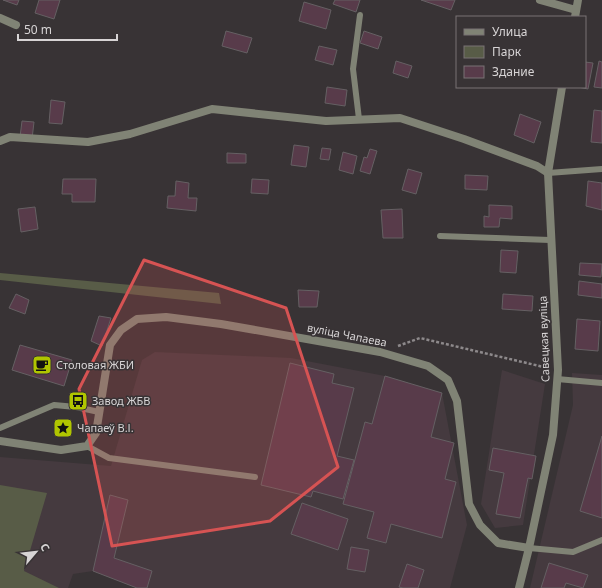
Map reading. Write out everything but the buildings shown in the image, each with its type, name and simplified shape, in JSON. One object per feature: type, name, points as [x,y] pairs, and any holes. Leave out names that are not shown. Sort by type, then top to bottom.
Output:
[{"type":"street","points":[[540,0],[576,13],[578,0]]},
{"type":"street","points":[[0,18],[16,25]]},
{"type":"street","name":"Савецкая вуліца","points":[[519,588],[529,548],[552,435],[558,370],[550,240],[548,173],[562,88]]},
{"type":"street","points":[[0,141],[10,137],[88,142],[130,134],[212,109],[326,121],[400,118],[464,139],[529,163],[548,173]]},
{"type":"street","name":"вуліца Чапаева","points":[[87,446],[96,433],[110,345],[121,330],[137,319],[166,317],[221,324],[380,352],[428,366],[448,380],[457,401],[469,504],[480,526],[498,543],[529,548]]},
{"type":"street","points":[[0,441],[61,450],[87,446]]},
{"type":"lane","points":[[359,119],[353,69],[360,15]]},
{"type":"lane","points":[[548,173],[602,169]]},
{"type":"lane","points":[[440,236],[550,240]]},
{"type":"lane","points":[[557,378],[602,383]]},
{"type":"lane","points":[[0,428],[54,405],[76,407],[99,412]]},
{"type":"lane","points":[[87,446],[109,458],[255,478]]},
{"type":"lane","points":[[529,548],[573,552],[602,540]]},
{"type":"path","points":[[380,352],[420,338],[558,370]]},
{"type":"highlighted area","points":[[144,260],[286,308],[338,467],[270,521],[112,546],[79,389]]},
{"type":"shaded area","points":[[155,352],[291,358],[385,376],[442,393],[467,525],[450,588],[137,588],[93,571],[73,574],[68,588],[0,588],[0,457],[111,466],[142,360]]},
{"type":"shaded area","points":[[502,370],[545,384],[523,525],[495,528],[481,504]]},
{"type":"shaded area","points":[[572,373],[602,375],[602,588],[530,588],[573,405]]},
{"type":"green space","points":[[0,273],[219,293],[221,304],[0,280]]},
{"type":"green space","points":[[0,485],[47,493],[24,571],[59,588],[0,588]]},
{"type":"place","name":"Столовая ЖБИ","points":[[42,365]]},
{"type":"place","name":"Завод ЖБВ","points":[[78,401]]},
{"type":"place","name":"Чапаеў В.І.","points":[[63,428]]}]
